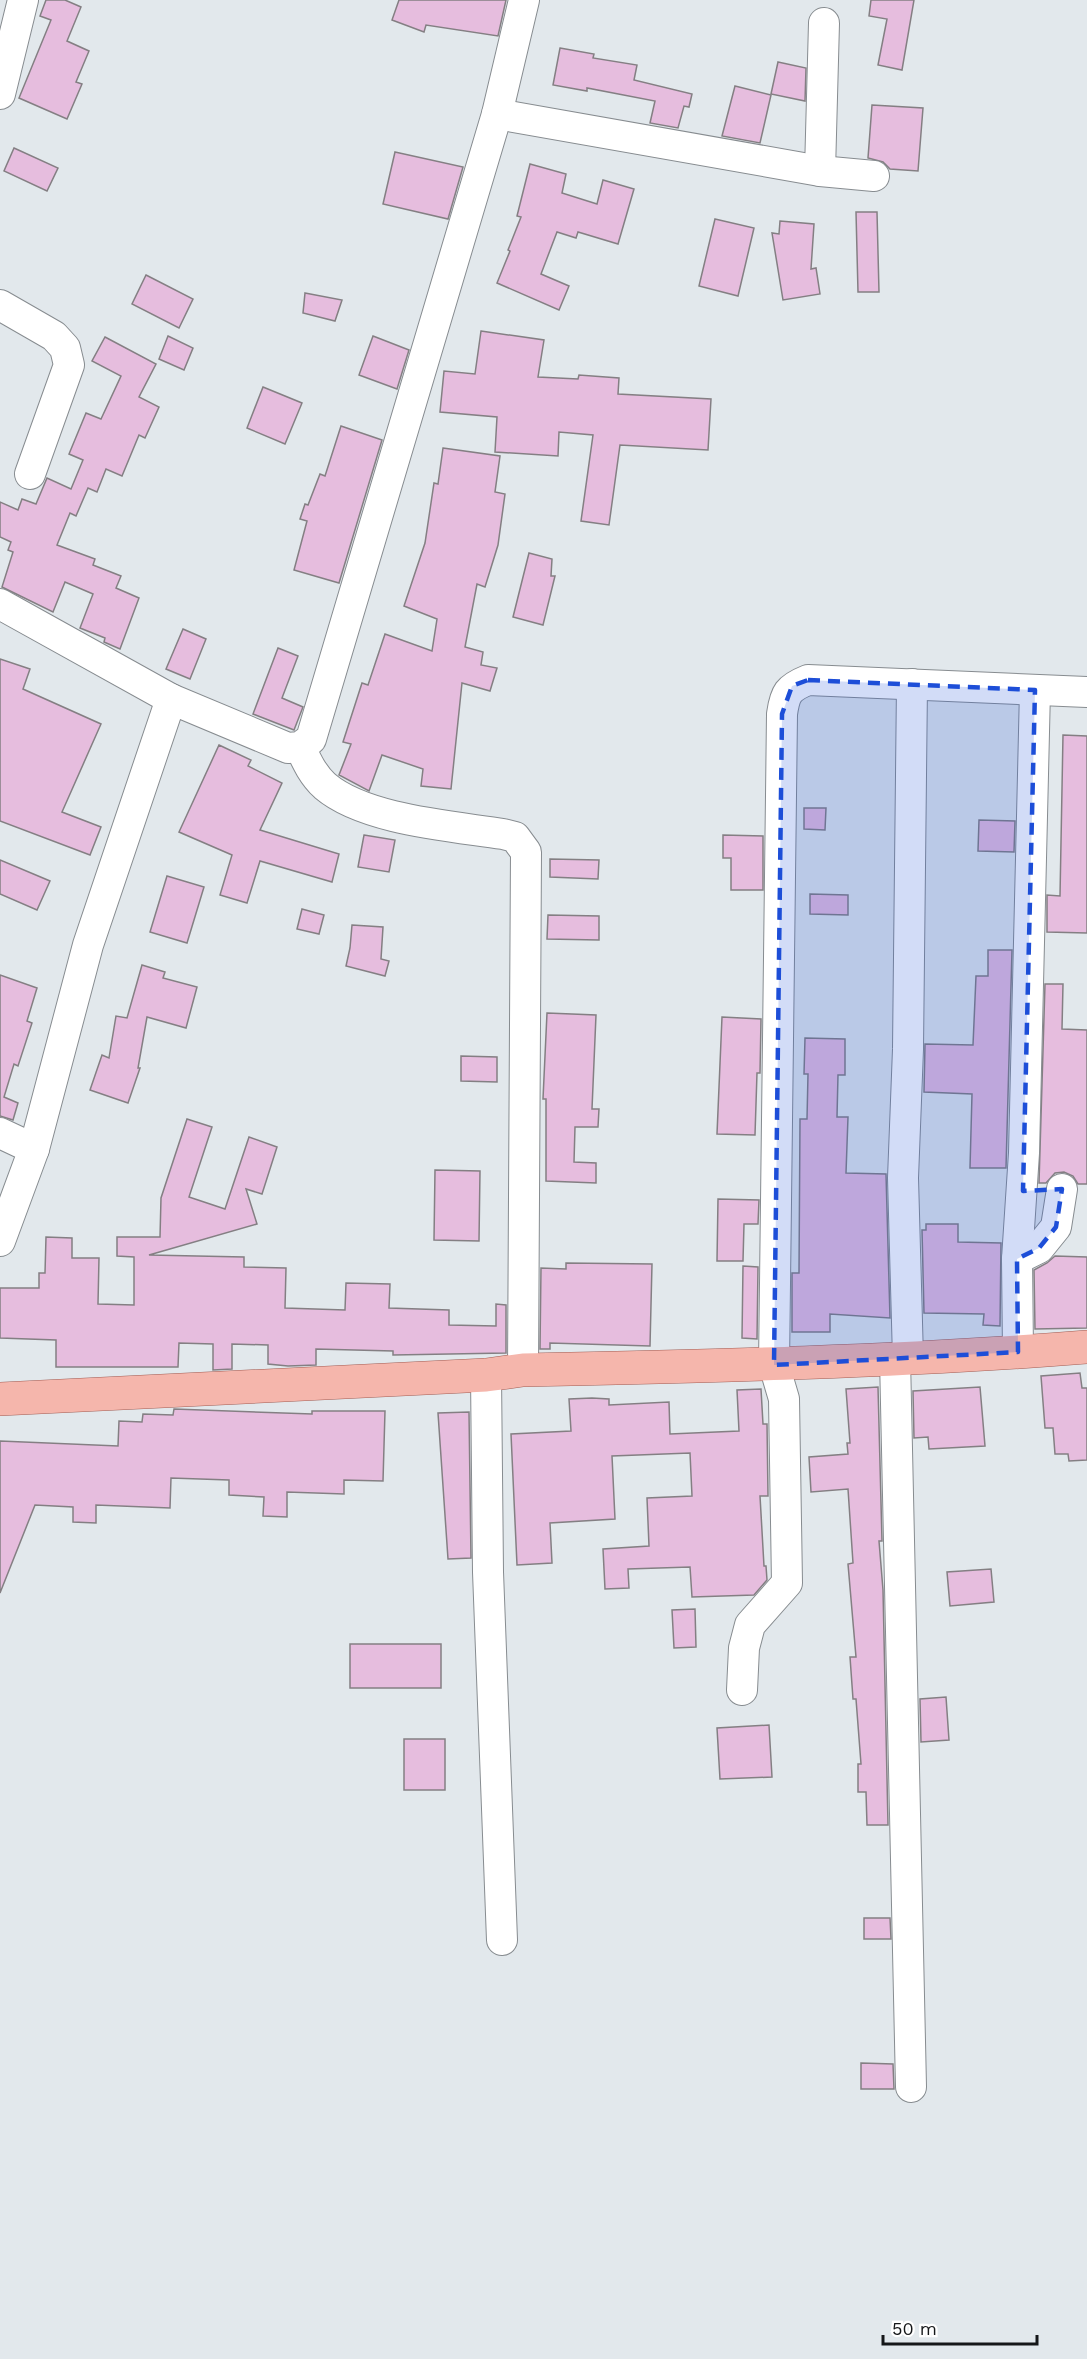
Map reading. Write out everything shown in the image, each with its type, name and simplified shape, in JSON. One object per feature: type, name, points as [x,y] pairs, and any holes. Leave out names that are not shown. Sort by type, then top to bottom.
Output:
[{"type":"main road","points":[[0,1399],[486,1375],[523,1370],[774,1365],[1087,1347]]},
{"type":"street","points":[[0,604],[171,699],[288,747],[300,747],[311,739],[497,114],[524,0]]},
{"type":"street","points":[[0,94],[14,10]]},
{"type":"street","points":[[820,171],[824,23]]},
{"type":"street","points":[[497,114],[820,171],[874,176]]},
{"type":"street","points":[[0,305],[54,336],[65,348],[69,365],[30,474]]},
{"type":"street","points":[[742,1690],[744,1648],[750,1625],[787,1583],[784,1400],[774,1365],[784,698],[792,686],[808,680],[1087,692]]},
{"type":"street","points":[[911,2087],[901,1358],[903,1178],[908,1049],[912,684]]},
{"type":"street","points":[[1018,1352],[1017,1260],[1023,1191],[1035,690]]},
{"type":"street","points":[[0,1241],[34,1149],[88,945],[171,699]]},
{"type":"street","points":[[300,747],[311,770],[326,787],[357,805],[413,820],[515,837],[526,852],[523,1370]]},
{"type":"street","points":[[0,1133],[34,1149]]},
{"type":"street","points":[[1017,1260],[1039,1248],[1056,1227],[1074,1189],[1023,1191]]},
{"type":"street","points":[[486,1375],[488,1572],[502,1940]]},
{"type":"highlighted area","points":[[808,680],[1035,690],[1023,1191],[1062,1189],[1056,1227],[1039,1248],[1017,1259],[1018,1352],[774,1365],[782,714],[792,686]]},
{"type":"building","points":[[46,0],[65,0],[81,7],[67,41],[89,51],[76,82],[82,84],[67,119],[19,98],[51,20],[40,16]]},
{"type":"building","points":[[399,0],[506,0],[498,36],[426,25],[424,32],[392,20]]},
{"type":"building","points":[[871,0],[914,0],[902,70],[878,65],[887,19],[869,16]]},
{"type":"building","points":[[560,48],[594,54],[593,58],[637,65],[634,80],[692,94],[689,107],[684,106],[678,128],[650,123],[655,101],[587,88],[587,91],[553,85]]},
{"type":"building","points":[[778,62],[806,68],[805,101],[771,94]]},
{"type":"building","points":[[735,86],[771,95],[760,143],[722,136]]},
{"type":"building","points":[[872,105],[923,108],[918,171],[890,169],[883,162],[868,158]]},
{"type":"building","points":[[14,148],[58,168],[47,191],[4,171]]},
{"type":"building","points":[[395,152],[463,167],[448,219],[383,204]]},
{"type":"building","points":[[530,164],[566,174],[562,193],[597,204],[603,180],[634,189],[618,244],[578,232],[576,238],[557,232],[541,274],[569,286],[559,310],[497,283],[521,217],[517,216]]},
{"type":"building","points":[[856,212],[877,212],[879,292],[858,292]]},
{"type":"building","points":[[715,219],[754,228],[738,296],[699,286]]},
{"type":"building","points":[[780,221],[814,224],[811,269],[816,268],[820,294],[783,300],[772,233],[779,234]]},
{"type":"building","points":[[146,275],[193,299],[179,328],[132,304]]},
{"type":"building","points":[[305,293],[342,300],[335,321],[303,313]]},
{"type":"building","points":[[481,331],[544,340],[538,377],[578,379],[579,375],[619,378],[618,394],[711,399],[708,450],[620,445],[609,525],[581,521],[593,435],[559,432],[558,456],[495,452],[497,417],[440,412],[444,371],[475,374]]},
{"type":"building","points":[[168,336],[193,348],[184,370],[159,359]]},
{"type":"building","points":[[373,336],[409,350],[397,389],[359,375]]},
{"type":"building","points":[[105,337],[156,364],[139,397],[159,407],[145,438],[139,435],[122,476],[106,469],[97,492],[88,488],[76,516],[70,513],[57,545],[95,559],[93,565],[121,576],[116,588],[139,598],[120,649],[104,642],[105,638],[80,628],[93,594],[65,582],[53,612],[2,587],[13,552],[8,550],[11,542],[0,537],[0,502],[18,510],[22,499],[36,504],[47,478],[71,489],[83,460],[69,454],[86,413],[101,419],[121,376],[92,361]]},
{"type":"building","points":[[263,387],[302,403],[285,444],[247,428]]},
{"type":"building","points":[[341,426],[382,440],[339,583],[294,570],[307,521],[300,519],[320,474],[325,476]]},
{"type":"building","points":[[443,448],[500,456],[495,492],[505,494],[498,545],[485,587],[477,584],[465,647],[483,652],[481,665],[497,668],[490,691],[462,683],[451,789],[421,786],[423,769],[382,755],[369,791],[339,775],[351,744],[343,742],[362,683],[368,685],[385,634],[432,651],[437,619],[404,606],[425,543],[434,483],[438,484]]},
{"type":"building","points":[[529,553],[552,559],[551,576],[555,576],[543,625],[513,617]]},
{"type":"building","points":[[183,629],[206,639],[190,679],[166,669]]},
{"type":"building","points":[[278,648],[298,656],[282,698],[303,707],[294,730],[253,714]]},
{"type":"building","points":[[0,659],[30,669],[23,689],[101,724],[62,812],[101,827],[90,855],[0,821]]},
{"type":"building","points":[[1063,735],[1087,736],[1087,933],[1047,932],[1047,895],[1060,896]]},
{"type":"building","points":[[219,745],[251,760],[248,766],[282,783],[260,830],[339,854],[332,882],[260,861],[247,903],[220,895],[232,855],[179,832]]},
{"type":"building","points":[[804,808],[826,808],[825,830],[804,829]]},
{"type":"building","points":[[979,820],[1015,821],[1014,852],[978,851]]},
{"type":"building","points":[[364,835],[395,840],[389,872],[358,867]]},
{"type":"building","points":[[723,835],[763,836],[763,890],[731,890],[731,858],[723,858]]},
{"type":"building","points":[[550,859],[599,860],[598,879],[550,877]]},
{"type":"building","points":[[0,860],[50,881],[37,910],[0,894]]},
{"type":"building","points":[[167,876],[204,887],[187,943],[150,932]]},
{"type":"building","points":[[810,894],[848,895],[848,915],[810,914]]},
{"type":"building","points":[[302,909],[324,915],[319,934],[297,929]]},
{"type":"building","points":[[548,915],[599,916],[599,940],[547,939]]},
{"type":"building","points":[[352,925],[383,927],[381,959],[389,961],[385,976],[346,966]]},
{"type":"building","points":[[988,950],[1012,950],[1006,1168],[970,1168],[972,1094],[924,1092],[925,1044],[973,1045],[976,976],[988,976]]},
{"type":"building","points":[[142,965],[165,972],[163,978],[197,987],[186,1028],[147,1017],[138,1068],[140,1068],[128,1103],[90,1090],[102,1055],[109,1058],[116,1016],[127,1018]]},
{"type":"building","points":[[0,975],[37,988],[27,1021],[32,1023],[18,1066],[14,1064],[4,1097],[18,1103],[13,1120],[0,1116]]},
{"type":"building","points":[[1045,984],[1063,984],[1062,1029],[1087,1030],[1087,1184],[1078,1184],[1073,1176],[1064,1172],[1055,1173],[1046,1183],[1039,1183]]},
{"type":"building","points":[[547,1013],[596,1015],[592,1109],[599,1109],[598,1127],[575,1127],[574,1162],[596,1163],[596,1183],[546,1181],[546,1099],[543,1099]]},
{"type":"building","points":[[722,1017],[761,1019],[755,1135],[717,1134]]},
{"type":"building","points":[[805,1038],[845,1039],[845,1075],[838,1075],[837,1117],[848,1117],[846,1173],[886,1174],[890,1318],[830,1314],[830,1332],[792,1332],[792,1273],[799,1273],[800,1119],[807,1119],[808,1074],[804,1074]]},
{"type":"building","points":[[461,1056],[497,1057],[497,1082],[461,1081]]},
{"type":"building","points":[[187,1119],[212,1127],[189,1197],[225,1209],[249,1137],[277,1147],[262,1194],[246,1189],[257,1224],[149,1255],[244,1257],[244,1267],[286,1268],[285,1308],[345,1310],[346,1283],[390,1284],[389,1308],[449,1310],[449,1325],[496,1326],[496,1304],[506,1305],[506,1353],[393,1355],[393,1351],[316,1349],[316,1365],[288,1366],[268,1364],[268,1345],[232,1344],[232,1369],[213,1370],[213,1344],[179,1343],[178,1367],[56,1367],[56,1340],[0,1338],[0,1288],[39,1288],[39,1273],[45,1273],[46,1237],[72,1238],[72,1258],[99,1258],[98,1304],[134,1305],[134,1257],[117,1256],[117,1237],[160,1237],[161,1198]]},
{"type":"building","points":[[435,1170],[480,1171],[479,1241],[434,1240]]},
{"type":"building","points":[[718,1199],[759,1200],[758,1224],[744,1224],[743,1261],[717,1261]]},
{"type":"building","points":[[926,1224],[958,1224],[958,1242],[1001,1243],[1000,1326],[983,1325],[984,1314],[924,1313],[922,1230],[926,1230]]},
{"type":"building","points":[[1055,1256],[1087,1257],[1087,1328],[1035,1329],[1034,1270]]},
{"type":"building","points":[[566,1263],[652,1264],[650,1346],[550,1343],[550,1349],[540,1349],[541,1268],[566,1269]]},
{"type":"building","points":[[743,1266],[758,1267],[757,1339],[742,1338]]},
{"type":"building","points":[[1080,1373],[1082,1388],[1087,1388],[1087,1460],[1069,1461],[1068,1454],[1055,1454],[1053,1428],[1045,1428],[1041,1376]]},
{"type":"building","points":[[878,1387],[882,1541],[879,1541],[883,1590],[888,1825],[867,1825],[866,1792],[858,1792],[858,1764],[861,1764],[850,1657],[856,1657],[848,1564],[853,1563],[848,1489],[811,1492],[809,1457],[848,1454],[847,1443],[850,1443],[846,1389]]},
{"type":"building","points":[[980,1387],[985,1446],[929,1449],[928,1437],[914,1438],[913,1391]]},
{"type":"building","points":[[761,1389],[763,1424],[767,1424],[768,1496],[760,1496],[764,1566],[766,1566],[767,1580],[754,1595],[692,1597],[690,1567],[628,1569],[629,1588],[605,1589],[603,1549],[649,1546],[647,1498],[692,1496],[690,1453],[612,1456],[615,1519],[550,1523],[552,1563],[517,1565],[511,1434],[571,1431],[569,1399],[592,1398],[609,1399],[609,1405],[669,1402],[670,1434],[739,1431],[737,1390]]},
{"type":"building","points":[[174,1409],[312,1414],[312,1411],[385,1411],[383,1481],[344,1480],[344,1494],[287,1492],[287,1517],[263,1516],[264,1497],[229,1495],[229,1480],[171,1478],[170,1508],[96,1505],[96,1523],[73,1522],[73,1507],[35,1505],[0,1593],[0,1441],[118,1446],[119,1421],[142,1422],[143,1414],[173,1415]]},
{"type":"building","points":[[469,1412],[471,1558],[448,1559],[438,1413]]},
{"type":"building","points":[[991,1569],[994,1602],[950,1606],[947,1572]]},
{"type":"building","points":[[695,1609],[696,1647],[674,1648],[672,1610]]},
{"type":"building","points":[[350,1644],[441,1644],[441,1688],[350,1688]]},
{"type":"building","points":[[946,1697],[949,1740],[921,1742],[920,1699]]},
{"type":"building","points":[[769,1725],[772,1777],[720,1779],[717,1728]]},
{"type":"building","points":[[404,1739],[445,1739],[445,1790],[404,1790]]},
{"type":"building","points":[[864,1918],[890,1918],[891,1939],[864,1939]]},
{"type":"building","points":[[861,2063],[893,2064],[894,2089],[861,2089]]}]
